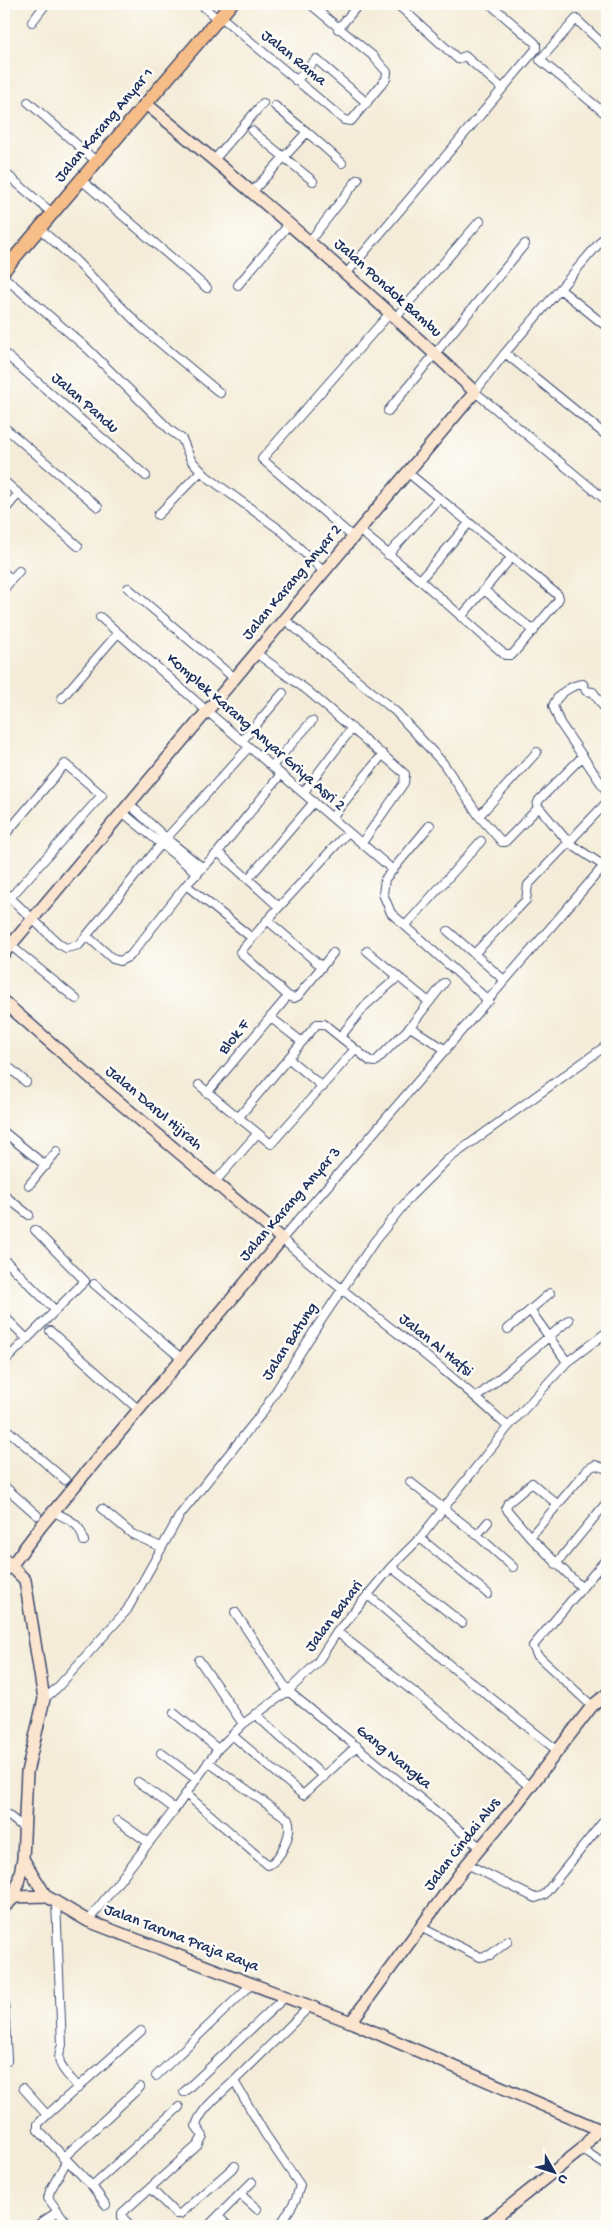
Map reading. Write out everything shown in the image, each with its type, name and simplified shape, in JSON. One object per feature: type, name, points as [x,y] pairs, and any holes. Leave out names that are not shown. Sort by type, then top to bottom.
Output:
[{"type":"main road","name":"Jalan Karang Anyar 1","points":[[4,270],[231,4]]},
{"type":"street","points":[[32,22],[46,4]]},
{"type":"street","name":"Jalan Rama","points":[[201,4],[348,122],[367,103]]},
{"type":"street","points":[[296,81],[316,59],[367,103],[386,79],[386,72],[372,56],[310,4]]},
{"type":"street","points":[[338,29],[359,4]]},
{"type":"street","points":[[397,4],[458,59],[465,56],[502,88]]},
{"type":"street","points":[[346,274],[533,52],[536,44],[490,4]]},
{"type":"street","points":[[607,48],[576,19],[540,60],[607,115]]},
{"type":"street","points":[[28,102],[96,161]]},
{"type":"street","points":[[214,160],[264,102]]},
{"type":"street","name":"Jalan Pondok Bambu","points":[[145,103],[290,224],[393,314],[475,392],[607,500]]},
{"type":"street","points":[[275,106],[342,163]]},
{"type":"street","points":[[252,131],[313,181]]},
{"type":"street","points":[[252,192],[307,132]]},
{"type":"street","points":[[4,172],[52,212]]},
{"type":"street","points":[[80,179],[207,288]]},
{"type":"street","points":[[310,242],[358,179]]},
{"type":"street","points":[[407,472],[559,598],[534,631],[512,655],[508,656],[498,651],[420,580],[388,555],[356,534],[262,459],[480,221]]},
{"type":"street","points":[[238,285],[290,224]]},
{"type":"street","points":[[39,228],[75,260],[142,328],[220,393]]},
{"type":"street","name":"Jalan Karang Anyar 2","points":[[7,949],[475,392],[505,353],[561,290],[607,234]]},
{"type":"street","points":[[388,411],[525,244]]},
{"type":"street","points":[[4,277],[88,349],[170,430],[182,439],[191,460],[201,471],[283,532],[324,572]]},
{"type":"street","points":[[561,290],[606,323]]},
{"type":"street","name":"Jalan Pandu","points":[[4,353],[146,476]]},
{"type":"street","points":[[505,353],[607,436]]},
{"type":"street","points":[[4,427],[98,507]]},
{"type":"street","points":[[158,515],[201,471]]},
{"type":"street","points":[[4,481],[78,546]]},
{"type":"street","points":[[4,511],[18,494]]},
{"type":"street","points":[[388,555],[439,498]]},
{"type":"street","points":[[420,580],[469,523]]},
{"type":"street","points":[[461,617],[511,558]]},
{"type":"street","points":[[4,589],[19,571]]},
{"type":"street","points":[[4,573],[12,580]]},
{"type":"street","points":[[128,588],[234,678]]},
{"type":"street","points":[[484,590],[534,631]]},
{"type":"street","name":"Komplek Karang Anyar Griya Asri 2","points":[[100,616],[207,711],[393,870]]},
{"type":"street","points":[[284,619],[396,712],[443,763],[479,816],[502,842],[505,842],[538,808],[539,800],[583,756]]},
{"type":"street","points":[[62,698],[118,633]]},
{"type":"street","points":[[256,653],[308,691],[405,774],[404,783],[362,843]]},
{"type":"street","points":[[607,712],[593,692],[586,691],[583,684],[570,688],[556,699],[553,706],[607,792]]},
{"type":"street","points":[[242,741],[283,694]]},
{"type":"street","points":[[272,766],[312,721]]},
{"type":"street","points":[[304,793],[352,728]]},
{"type":"street","points":[[4,836],[65,764],[102,795],[7,895],[32,920],[66,948],[79,945],[164,841],[249,747]]},
{"type":"street","points":[[479,816],[537,752]]},
{"type":"street","points":[[332,817],[383,754]]},
{"type":"street","points":[[87,936],[113,959],[120,961],[126,959],[186,885],[218,852],[281,774]]},
{"type":"street","points":[[248,879],[314,802]]},
{"type":"street","points":[[475,953],[526,900],[528,885],[607,802]]},
{"type":"street","points":[[126,808],[200,871]]},
{"type":"street","points":[[538,808],[569,843],[606,864]]},
{"type":"street","points":[[430,825],[385,878],[383,894],[392,913],[489,1001]]},
{"type":"street","points":[[333,953],[298,996],[292,998],[240,952],[348,832]]},
{"type":"street","points":[[406,925],[481,841]]},
{"type":"street","points":[[218,852],[279,907]]},
{"type":"street","name":"Jalan Karang Anyar 3","points":[[6,1566],[54,1512],[282,1239],[606,864]]},
{"type":"street","points":[[186,885],[252,938]]},
{"type":"street","points":[[267,920],[321,966]]},
{"type":"street","points":[[448,931],[504,980]]},
{"type":"street","points":[[7,949],[76,999]]},
{"type":"street","points":[[367,951],[429,1002]]},
{"type":"street","points":[[340,1037],[366,1006],[398,977]]},
{"type":"street","points":[[238,1118],[320,1023],[370,1061],[375,1062],[410,1027],[444,983]]},
{"type":"street","name":"Blok F","points":[[207,1093],[284,1001]]},
{"type":"street","name":"Jalan Darul Hijrah","points":[[4,1002],[214,1183],[282,1239]]},
{"type":"street","points":[[270,1017],[302,1042]]},
{"type":"street","points":[[410,1027],[446,1050]]},
{"type":"street","name":"Jalan Batung","points":[[44,1699],[57,1688],[127,1610],[180,1515],[262,1413],[374,1242],[424,1181],[447,1160],[607,1044]]},
{"type":"street","points":[[199,1085],[270,1144],[273,1143],[355,1049]]},
{"type":"street","points":[[289,1059],[323,1087]]},
{"type":"street","points":[[4,1063],[26,1082]]},
{"type":"street","points":[[4,1132],[46,1166]]},
{"type":"street","points":[[214,1183],[257,1134]]},
{"type":"street","points":[[30,1186],[57,1151]]},
{"type":"street","points":[[4,1195],[29,1215]]},
{"type":"street","points":[[4,1362],[85,1280],[35,1230]]},
{"type":"street","name":"Jalan Al Hafsi","points":[[282,1239],[477,1397],[508,1427]]},
{"type":"street","points":[[4,1258],[55,1310]]},
{"type":"street","points":[[94,1284],[182,1360]]},
{"type":"street","points":[[508,1329],[550,1293]]},
{"type":"street","points":[[530,1310],[567,1362]]},
{"type":"street","points":[[4,1316],[27,1339]]},
{"type":"street","points":[[477,1397],[569,1320]]},
{"type":"street","points":[[50,1332],[139,1410]]},
{"type":"street","name":"Jalan Bahari","points":[[88,1921],[175,1809],[218,1749],[243,1724],[288,1691],[317,1664],[337,1632],[391,1567],[420,1538],[441,1509],[508,1427],[567,1362],[607,1332]]},
{"type":"street","points":[[4,1427],[65,1480]]},
{"type":"street","points":[[531,1538],[534,1530],[592,1466],[599,1465],[607,1469]]},
{"type":"street","points":[[410,1482],[441,1509],[477,1535],[513,1567]]},
{"type":"street","points":[[557,1504],[532,1482],[506,1507],[531,1538],[582,1588]]},
{"type":"street","points":[[4,1486],[37,1516]]},
{"type":"street","points":[[556,1564],[607,1502]]},
{"type":"street","points":[[102,1509],[132,1534],[160,1548]]},
{"type":"street","points":[[54,1512],[78,1526],[84,1541]]},
{"type":"street","points":[[477,1535],[488,1522]]},
{"type":"street","points":[[420,1538],[488,1594]]},
{"type":"street","points":[[592,1706],[537,1655],[532,1646],[607,1558]]},
{"type":"street","points":[[4,1907],[15,1896],[23,1859],[27,1772],[44,1699],[26,1585],[23,1576],[6,1566]]},
{"type":"street","points":[[391,1567],[462,1623]]},
{"type":"street","points":[[368,1595],[452,1667],[558,1751]]},
{"type":"street","name":"Gang Nangka","points":[[235,1612],[288,1691],[480,1847]]},
{"type":"street","points":[[337,1632],[451,1721],[529,1786]]},
{"type":"street","points":[[199,1660],[243,1724]]},
{"type":"street","name":"Jalan Cindai Alus","points":[[351,2022],[480,1847],[513,1810],[529,1786],[592,1706],[607,1694]]},
{"type":"street","points":[[174,1713],[218,1749]]},
{"type":"street","points":[[255,1714],[324,1777]]},
{"type":"street","points":[[232,1735],[300,1795],[306,1794],[357,1746]]},
{"type":"street","points":[[161,1753],[196,1779]]},
{"type":"street","points":[[186,1794],[268,1865],[275,1862],[281,1855],[290,1827],[288,1819],[208,1762]]},
{"type":"street","points":[[138,1782],[175,1809]]},
{"type":"street","points":[[4,1812],[24,1828]]},
{"type":"street","points":[[467,1864],[535,1898],[544,1895],[607,1817]]},
{"type":"street","points":[[118,1821],[149,1843]]},
{"type":"street","points":[[23,1859],[46,1896]]},
{"type":"street","points":[[15,1896],[46,1896]]},
{"type":"street","name":"Jalan Taruna Praja Raya","points":[[46,1896],[88,1921],[351,2022],[603,2131]]},
{"type":"street","points":[[56,1902],[62,2045],[58,2054],[58,2060],[79,2088]]},
{"type":"street","points":[[420,1927],[480,1957],[490,1955],[508,1941]]},
{"type":"street","points":[[156,2076],[253,1983]]},
{"type":"street","points":[[184,2092],[286,1996]]},
{"type":"street","points":[[4,1998],[7,2061]]},
{"type":"street","points":[[131,2226],[122,2217],[122,2213],[198,2145],[203,2136],[196,2126],[197,2122],[208,2106],[310,2006]]},
{"type":"street","points":[[106,2205],[92,2186],[38,2130],[38,2124],[141,2031]]},
{"type":"street","points":[[234,2081],[255,2119],[300,2185],[296,2199],[282,2223],[291,2226]]},
{"type":"street","points":[[70,2226],[57,2212],[50,2202],[48,2195],[65,2160],[140,2087]]},
{"type":"street","points":[[23,2088],[47,2115]]},
{"type":"street","points":[[92,2186],[178,2107]]},
{"type":"street","points":[[488,2225],[603,2131]]},
{"type":"street","points":[[582,2149],[607,2166]]},
{"type":"street","points":[[150,2188],[176,2214],[180,2214],[235,2166]]},
{"type":"street","points":[[208,2226],[252,2182]]},
{"type":"street","points":[[240,2194],[257,2209]]},
{"type":"street","points":[[36,2226],[57,2212]]},
{"type":"street","points":[[218,2216],[228,2226]]}]
